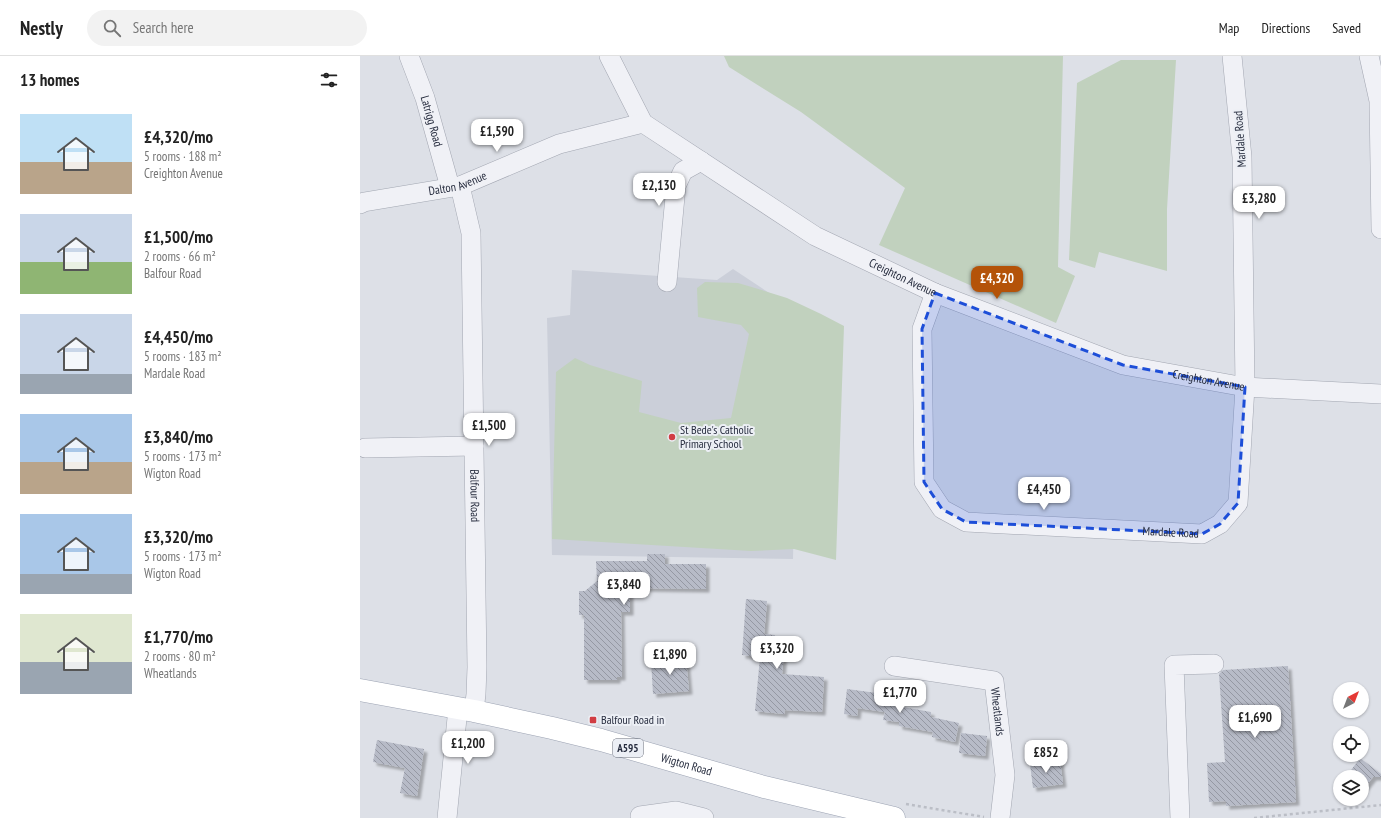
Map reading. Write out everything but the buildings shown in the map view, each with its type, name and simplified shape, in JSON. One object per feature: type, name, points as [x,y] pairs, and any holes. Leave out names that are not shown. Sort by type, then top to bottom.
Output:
[{"type":"main road","name":"Wigton Road","points":[[360,690],[552,728],[601,740],[764,788],[894,818]]},
{"type":"street","name":"Latrigg Road","points":[[409,56],[455,186]]},
{"type":"street","name":"Creighton Avenue","points":[[609,56],[643,123],[815,236],[934,293],[1123,364],[1246,387],[1381,394]]},
{"type":"street","name":"Mardale Road","points":[[934,293],[922,329],[924,482],[942,509],[966,522],[1202,534],[1220,524],[1238,503],[1246,387],[1242,157],[1232,56]]},
{"type":"street","points":[[1369,56],[1379,101],[1381,229]]},
{"type":"street","name":"Dalton Avenue","points":[[360,204],[364,202],[455,186],[559,144],[643,123]]},
{"type":"street","points":[[667,282],[676,186],[683,171],[701,161]]},
{"type":"street","name":"Balfour Road","points":[[447,818],[466,710],[476,694],[477,667],[472,234],[455,186]]},
{"type":"street","points":[[365,448],[474,446]]},
{"type":"street","points":[[1180,818],[1174,665],[1214,664]]},
{"type":"street","name":"Wheatlands","points":[[894,666],[994,681],[1005,774],[1000,818]]},
{"type":"street","points":[[640,816],[676,811],[704,818]]},
{"type":"path","points":[[1254,818],[1381,805]]},
{"type":"highlighted area","points":[[935,293],[1123,365],[1245,387],[1238,503],[1220,524],[1202,534],[966,522],[942,509],[924,482],[922,329]]},
{"type":"shaded area","name":"St Bede's Catholic Primary School","points":[[733,269],[798,312],[793,559],[552,555],[547,318],[570,315],[572,270],[717,280]]},
{"type":"green space","points":[[724,56],[1063,56],[1058,267],[1075,276],[1056,323],[879,245],[905,188],[801,112],[729,67]]},
{"type":"green space","points":[[1121,60],[1176,60],[1167,209],[1167,271],[1099,252],[1095,268],[1069,260],[1077,83]]},
{"type":"green space","name":"St Bede's Catholic Primary School","points":[[705,282],[738,283],[787,298],[844,326],[836,560],[794,549],[751,551],[552,539],[556,372],[575,358],[590,365],[642,381],[639,412],[681,423],[731,418],[749,334],[741,325],[698,317],[697,288]]},
{"type":"place","name":"St Bede's Catholic Primary School","points":[[672,437]]},
{"type":"place","name":"Balfour Road in","points":[[593,720]]}]
